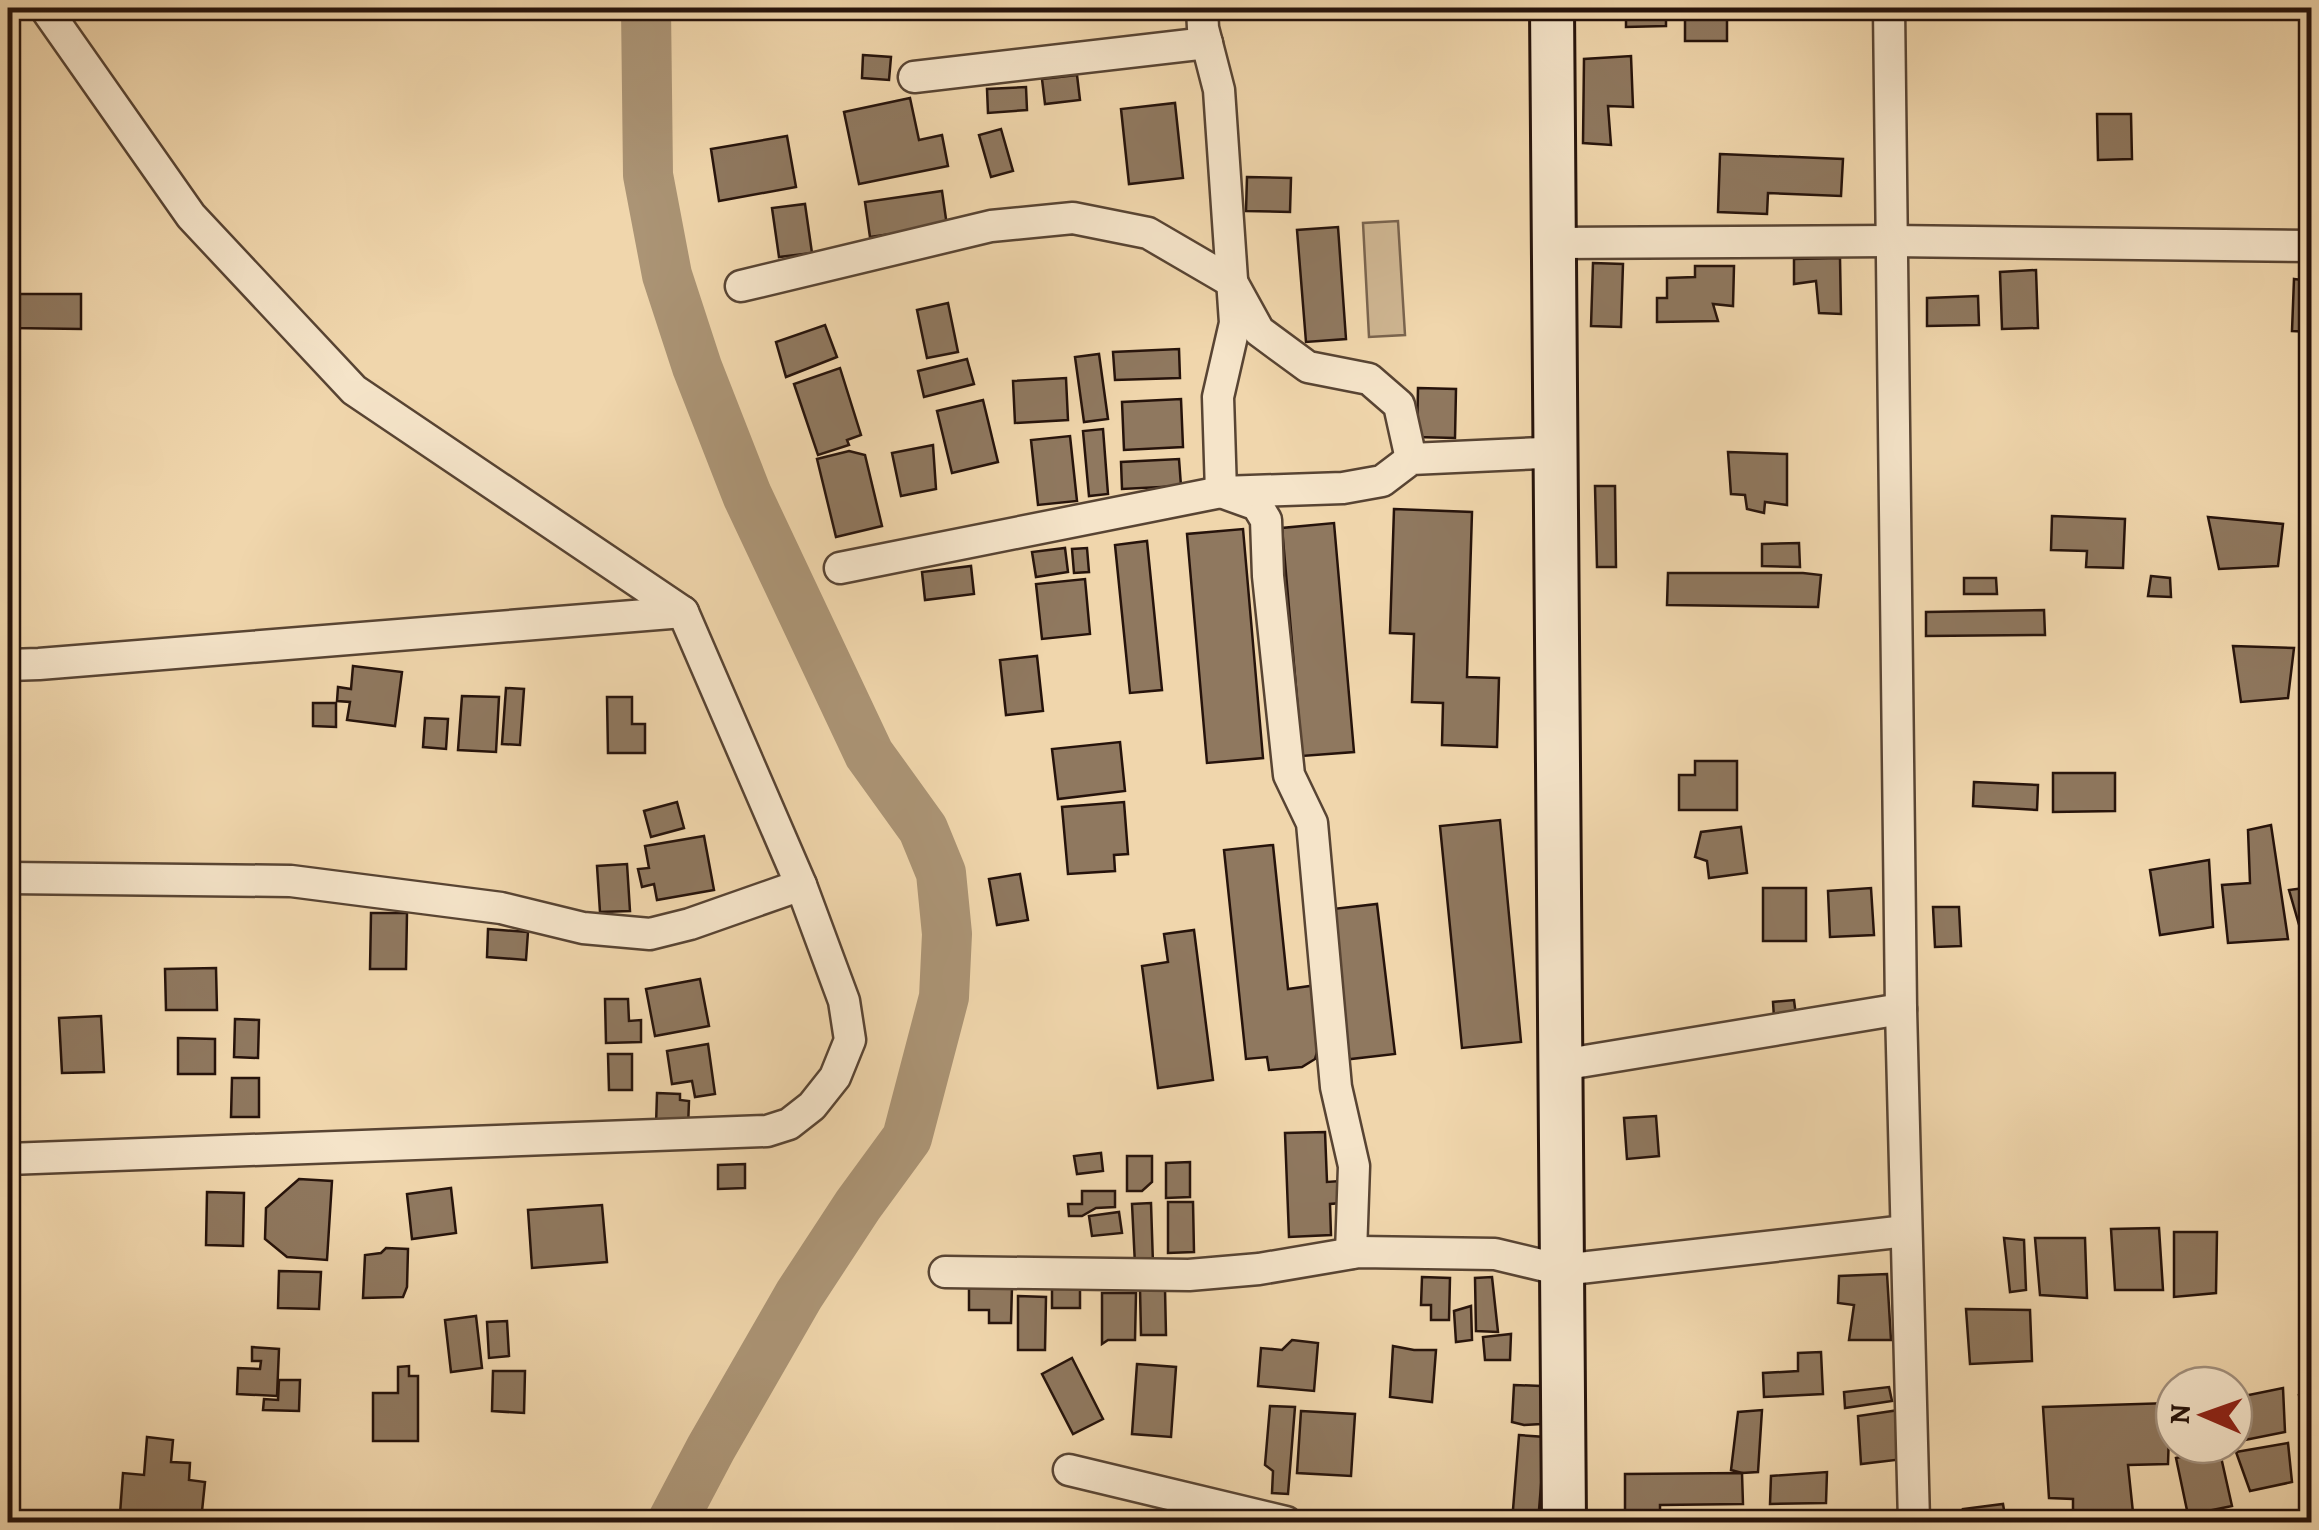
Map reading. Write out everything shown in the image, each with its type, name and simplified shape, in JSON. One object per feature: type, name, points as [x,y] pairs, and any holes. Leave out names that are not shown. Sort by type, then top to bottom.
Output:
[{"type":"street","points":[[8,1159],[767,1130],[790,1124],[812,1106],[835,1077],[850,1040],[844,1001],[800,886],[682,612],[354,390],[191,216],[44,8]]},
{"type":"street","points":[[1202,8],[1203,28],[1219,90],[1235,323],[1218,397],[1220,492]]},
{"type":"street","points":[[1552,8],[1564,1522]]},
{"type":"street","points":[[1889,8],[1901,1010],[1914,1522]]},
{"type":"street","points":[[914,77],[1207,44]]},
{"type":"street","points":[[741,286],[991,226],[1073,218],[1148,233],[1232,282],[1258,331],[1308,366],[1369,378],[1400,405],[1411,459]]},
{"type":"street","points":[[1554,243],[1891,241],[2312,246]]},
{"type":"street","points":[[840,568],[1220,492],[1343,488],[1382,481],[1411,459],[1542,453]]},
{"type":"street","points":[[1220,492],[1258,506],[1266,520],[1288,775],[1312,823],[1336,1086],[1354,1166],[1351,1253]]},
{"type":"street","points":[[8,664],[682,612]]},
{"type":"street","points":[[8,878],[290,881],[501,908],[583,928],[650,934],[800,886]]},
{"type":"street","points":[[1561,1065],[1901,1010]]},
{"type":"street","points":[[945,1272],[1189,1275],[1258,1269],[1351,1253],[1496,1254],[1562,1270],[1906,1231]]},
{"type":"street","points":[[1069,1470],[1286,1522]]},
{"type":"shaded area","points":[[1398,221],[1405,335],[1369,337],[1363,223]]},
{"type":"building","points":[[1349,8],[1408,8],[1409,13],[1349,13]]},
{"type":"building","points":[[1626,8],[1666,8],[1666,26],[1626,27]]},
{"type":"building","points":[[1685,8],[1727,8],[1727,41],[1685,41]]},
{"type":"building","points":[[863,55],[891,57],[889,80],[862,78]]},
{"type":"building","points":[[1631,56],[1633,107],[1608,106],[1611,145],[1583,143],[1584,59]]},
{"type":"building","points":[[1077,75],[1080,100],[1045,104],[1042,79]]},
{"type":"building","points":[[1026,87],[1027,110],[988,113],[987,89]]},
{"type":"building","points":[[910,98],[919,140],[942,135],[948,166],[859,184],[844,112]]},
{"type":"building","points":[[1175,103],[1183,178],[1129,184],[1121,109]]},
{"type":"building","points":[[2097,114],[2131,114],[2132,159],[2098,160]]},
{"type":"building","points":[[1001,129],[1013,171],[991,177],[979,135]]},
{"type":"building","points":[[787,136],[796,187],[719,201],[711,149]]},
{"type":"building","points":[[1720,154],[1843,159],[1841,196],[1768,193],[1767,214],[1718,212]]},
{"type":"building","points":[[1247,177],[1291,178],[1290,212],[1246,211]]},
{"type":"building","points":[[942,191],[947,226],[870,237],[865,202]]},
{"type":"building","points":[[805,204],[812,253],[779,257],[772,208]]},
{"type":"building","points":[[1338,227],[1346,339],[1306,342],[1297,230]]},
{"type":"building","points":[[1840,258],[1841,314],[1819,313],[1816,281],[1794,284],[1794,259]]},
{"type":"building","points":[[1593,263],[1623,264],[1621,327],[1591,326]]},
{"type":"building","points":[[1695,266],[1734,266],[1733,306],[1713,304],[1718,321],[1657,322],[1657,298],[1667,298],[1667,278],[1695,277]]},
{"type":"building","points":[[2036,270],[2038,328],[2002,329],[2000,272]]},
{"type":"building","points":[[2294,279],[2312,281],[2312,332],[2292,331]]},
{"type":"building","points":[[13,294],[81,294],[81,329],[12,328]]},
{"type":"building","points":[[1978,296],[1979,325],[1927,326],[1927,298]]},
{"type":"building","points":[[948,303],[958,352],[927,358],[917,310]]},
{"type":"building","points":[[825,325],[837,357],[786,377],[776,342]]},
{"type":"building","points":[[1179,349],[1180,378],[1115,380],[1113,352]]},
{"type":"building","points":[[1099,354],[1108,419],[1084,422],[1075,357]]},
{"type":"building","points":[[967,359],[974,384],[924,397],[918,371]]},
{"type":"building","points":[[840,368],[861,435],[847,440],[849,445],[818,455],[794,384]]},
{"type":"building","points":[[1066,378],[1068,420],[1015,423],[1013,381]]},
{"type":"building","points":[[1418,388],[1456,389],[1455,438],[1417,437]]},
{"type":"building","points":[[1181,399],[1183,447],[1124,450],[1122,402]]},
{"type":"building","points":[[983,400],[998,462],[952,473],[937,411]]},
{"type":"building","points":[[1103,429],[1108,494],[1089,496],[1083,431]]},
{"type":"building","points":[[1070,436],[1077,501],[1038,505],[1031,440]]},
{"type":"building","points":[[933,445],[936,489],[901,496],[892,453]]},
{"type":"building","points":[[2304,449],[2312,450],[2312,488],[2302,488]]},
{"type":"building","points":[[849,451],[865,455],[882,526],[836,537],[817,459]]},
{"type":"building","points":[[1728,452],[1787,454],[1787,505],[1765,502],[1764,513],[1747,509],[1745,495],[1731,494]]},
{"type":"building","points":[[1179,459],[1181,486],[1122,489],[1121,462]]},
{"type":"building","points":[[1595,486],[1615,486],[1616,567],[1597,567]]},
{"type":"building","points":[[1394,509],[1472,512],[1467,677],[1499,678],[1497,747],[1442,745],[1443,703],[1412,702],[1414,634],[1390,633]]},
{"type":"building","points":[[2052,516],[2125,519],[2123,568],[2086,567],[2087,551],[2051,550]]},
{"type":"building","points":[[2208,517],[2283,524],[2278,566],[2219,569]]},
{"type":"building","points":[[1334,523],[1354,752],[1302,756],[1282,528]]},
{"type":"building","points":[[1243,529],[1263,758],[1207,763],[1187,534]]},
{"type":"building","points":[[1147,541],[1162,690],[1130,693],[1115,545]]},
{"type":"building","points":[[1799,543],[1800,567],[1762,566],[1762,544]]},
{"type":"building","points":[[1065,548],[1068,572],[1036,577],[1032,552]]},
{"type":"building","points":[[1087,548],[1089,572],[1074,573],[1072,549]]},
{"type":"building","points":[[971,566],[974,594],[925,600],[922,572]]},
{"type":"building","points":[[1668,573],[1821,575],[1818,607],[1667,605]]},
{"type":"building","points":[[2151,576],[2170,578],[2171,597],[2148,596]]},
{"type":"building","points":[[1964,578],[1996,578],[1997,594],[1964,594]]},
{"type":"building","points":[[1085,579],[1090,634],[1042,639],[1036,584]]},
{"type":"building","points":[[2300,592],[2312,593],[2312,629],[2302,628]]},
{"type":"building","points":[[2044,610],[2045,635],[1926,636],[1926,612]]},
{"type":"building","points":[[2233,646],[2294,648],[2288,698],[2241,702]]},
{"type":"building","points":[[1037,656],[1043,711],[1006,715],[1000,660]]},
{"type":"building","points":[[353,666],[402,672],[395,726],[347,720],[350,702],[337,701],[338,687],[351,689]]},
{"type":"building","points":[[506,688],[524,689],[520,745],[502,744]]},
{"type":"building","points":[[462,696],[499,697],[496,752],[458,750]]},
{"type":"building","points":[[607,697],[632,697],[632,724],[645,724],[645,753],[608,753]]},
{"type":"building","points":[[313,703],[336,703],[336,727],[313,726]]},
{"type":"building","points":[[425,718],[448,719],[446,749],[423,747]]},
{"type":"building","points":[[1120,742],[1125,791],[1058,799],[1052,749]]},
{"type":"building","points":[[1695,761],[1737,761],[1737,810],[1679,810],[1679,775],[1695,775]]},
{"type":"building","points":[[2053,773],[2115,773],[2115,811],[2053,812]]},
{"type":"building","points":[[1974,782],[2038,785],[2037,810],[1973,806]]},
{"type":"building","points":[[677,802],[684,828],[651,837],[644,811]]},
{"type":"building","points":[[1124,802],[1128,854],[1114,855],[1115,871],[1068,874],[1062,807]]},
{"type":"building","points":[[1500,820],[1521,1042],[1462,1048],[1440,826]]},
{"type":"building","points":[[2271,825],[2288,939],[2228,943],[2222,885],[2250,883],[2248,830]]},
{"type":"building","points":[[1741,827],[1747,873],[1709,878],[1707,861],[1695,857],[1701,832]]},
{"type":"building","points":[[704,836],[714,890],[657,900],[654,884],[642,887],[638,869],[649,868],[645,846]]},
{"type":"building","points":[[1273,845],[1288,989],[1317,985],[1322,1035],[1315,1059],[1302,1067],[1269,1070],[1267,1057],[1246,1059],[1224,850]]},
{"type":"building","points":[[2209,860],[2213,927],[2160,935],[2150,870]]},
{"type":"building","points":[[627,864],[630,911],[600,912],[597,866]]},
{"type":"building","points":[[1020,874],[1028,920],[997,925],[989,879]]},
{"type":"building","points":[[2312,887],[2312,928],[2300,928],[2289,890]]},
{"type":"building","points":[[1763,888],[1806,888],[1806,941],[1763,941]]},
{"type":"building","points":[[1871,888],[1874,935],[1830,937],[1828,891]]},
{"type":"building","points":[[1377,904],[1395,1054],[1342,1060],[1324,910]]},
{"type":"building","points":[[1933,907],[1959,907],[1961,946],[1935,947]]},
{"type":"building","points":[[371,913],[407,913],[406,969],[370,969]]},
{"type":"building","points":[[488,929],[528,932],[526,960],[487,957]]},
{"type":"building","points":[[1194,930],[1213,1080],[1158,1088],[1142,966],[1168,962],[1164,934]]},
{"type":"building","points":[[216,968],[217,1010],[166,1010],[165,969]]},
{"type":"building","points":[[700,979],[709,1026],[655,1036],[646,989]]},
{"type":"building","points":[[605,999],[628,999],[629,1021],[641,1020],[641,1042],[606,1043]]},
{"type":"building","points":[[1794,1000],[1796,1016],[1774,1018],[1773,1002]]},
{"type":"building","points":[[101,1016],[104,1072],[62,1073],[59,1018]]},
{"type":"building","points":[[235,1019],[259,1020],[258,1058],[234,1057]]},
{"type":"building","points":[[178,1038],[215,1039],[215,1074],[178,1074]]},
{"type":"building","points":[[708,1044],[715,1094],[695,1097],[692,1081],[672,1084],[667,1051]]},
{"type":"building","points":[[608,1054],[632,1054],[632,1090],[609,1090]]},
{"type":"building","points":[[232,1078],[259,1078],[259,1117],[231,1117]]},
{"type":"building","points":[[657,1093],[680,1094],[680,1100],[689,1101],[688,1127],[656,1126]]},
{"type":"building","points":[[1656,1116],[1659,1156],[1627,1159],[1624,1118]]},
{"type":"building","points":[[1325,1132],[1327,1182],[1340,1181],[1341,1203],[1330,1204],[1331,1235],[1289,1237],[1285,1133]]},
{"type":"building","points":[[1101,1153],[1103,1171],[1077,1174],[1074,1156]]},
{"type":"building","points":[[1127,1156],[1152,1156],[1152,1182],[1142,1191],[1127,1191]]},
{"type":"building","points":[[1190,1162],[1190,1197],[1166,1198],[1166,1163]]},
{"type":"building","points":[[745,1164],[745,1188],[718,1189],[718,1165]]},
{"type":"building","points":[[299,1179],[332,1181],[327,1260],[287,1257],[265,1239],[266,1208]]},
{"type":"building","points":[[451,1188],[456,1233],[412,1239],[407,1194]]},
{"type":"building","points":[[1082,1191],[1115,1191],[1115,1207],[1069,1216],[1068,1204],[1082,1204]]},
{"type":"building","points":[[207,1192],[244,1193],[243,1246],[206,1245]]},
{"type":"building","points":[[1168,1202],[1193,1202],[1194,1252],[1168,1253]]},
{"type":"building","points":[[1151,1203],[1153,1264],[1135,1265],[1132,1204]]},
{"type":"building","points":[[602,1205],[607,1262],[532,1268],[528,1210]]},
{"type":"building","points":[[1119,1212],[1122,1233],[1092,1236],[1089,1216]]},
{"type":"building","points":[[2159,1228],[2163,1290],[2115,1290],[2111,1229]]},
{"type":"building","points":[[2174,1232],[2217,1232],[2216,1293],[2174,1297]]},
{"type":"building","points":[[2004,1238],[2024,1240],[2026,1290],[2010,1292]]},
{"type":"building","points":[[2035,1238],[2085,1238],[2087,1298],[2040,1295]]},
{"type":"building","points":[[386,1248],[408,1249],[403,1297],[363,1298],[365,1255],[381,1253]]},
{"type":"building","points":[[279,1271],[321,1272],[319,1309],[278,1308]]},
{"type":"building","points":[[1887,1274],[1891,1340],[1849,1340],[1854,1305],[1838,1303],[1839,1276]]},
{"type":"building","points":[[1422,1277],[1450,1278],[1449,1320],[1431,1320],[1431,1305],[1421,1305]]},
{"type":"building","points":[[1492,1277],[1498,1332],[1476,1331],[1475,1278]]},
{"type":"building","points":[[969,1286],[1012,1286],[1011,1323],[989,1323],[989,1310],[969,1310]]},
{"type":"building","points":[[1052,1286],[1080,1286],[1080,1308],[1052,1308]]},
{"type":"building","points":[[1140,1289],[1165,1289],[1166,1335],[1141,1335]]},
{"type":"building","points":[[1102,1293],[1136,1293],[1135,1340],[1108,1340],[1102,1344]]},
{"type":"building","points":[[1018,1296],[1046,1297],[1045,1350],[1018,1350]]},
{"type":"building","points":[[1471,1306],[1472,1340],[1456,1342],[1454,1311]]},
{"type":"building","points":[[1966,1309],[2030,1310],[2032,1361],[1970,1364]]},
{"type":"building","points":[[476,1316],[482,1368],[451,1372],[445,1320]]},
{"type":"building","points":[[507,1321],[509,1356],[489,1358],[487,1322]]},
{"type":"building","points":[[1511,1334],[1510,1360],[1485,1360],[1483,1337]]},
{"type":"building","points":[[1292,1340],[1318,1343],[1314,1391],[1258,1386],[1261,1348],[1282,1350]]},
{"type":"building","points":[[1393,1346],[1436,1350],[1432,1402],[1390,1397]]},
{"type":"building","points":[[252,1347],[279,1349],[277,1396],[237,1394],[238,1368],[260,1369],[261,1361],[252,1361]]},
{"type":"building","points":[[1821,1352],[1823,1394],[1764,1397],[1763,1373],[1798,1371],[1798,1353]]},
{"type":"building","points":[[1072,1358],[1103,1419],[1073,1434],[1042,1374]]},
{"type":"building","points":[[1137,1364],[1176,1367],[1171,1437],[1132,1434]]},
{"type":"building","points":[[409,1366],[409,1376],[418,1376],[418,1441],[373,1441],[373,1393],[398,1393],[398,1367]]},
{"type":"building","points":[[493,1371],[525,1371],[524,1413],[492,1411]]},
{"type":"building","points":[[279,1380],[300,1380],[299,1411],[263,1410],[264,1399],[278,1400]]},
{"type":"building","points":[[1514,1385],[1541,1386],[1541,1424],[1512,1422]]},
{"type":"building","points":[[1889,1387],[1892,1401],[1845,1408],[1844,1392]]},
{"type":"building","points":[[2283,1388],[2285,1432],[2254,1438],[2254,1394]]},
{"type":"building","points":[[2312,1391],[2312,1477],[2311,1477],[2299,1395]]},
{"type":"building","points":[[2154,1404],[2154,1464],[2128,1465],[2134,1522],[2073,1522],[2073,1499],[2049,1498],[2043,1407]]},
{"type":"building","points":[[1270,1406],[1295,1407],[1288,1494],[1272,1493],[1273,1471],[1265,1465]]},
{"type":"building","points":[[1762,1410],[1758,1472],[1731,1470],[1738,1412]]},
{"type":"building","points":[[1899,1410],[1904,1459],[1861,1464],[1858,1416]]},
{"type":"building","points":[[1301,1411],[1355,1414],[1351,1476],[1297,1473]]},
{"type":"building","points":[[1519,1435],[1545,1437],[1538,1522],[1512,1522]]},
{"type":"building","points":[[147,1437],[173,1440],[171,1462],[190,1463],[189,1480],[205,1482],[201,1521],[120,1514],[123,1473],[144,1475]]},
{"type":"building","points":[[2288,1443],[2292,1482],[2250,1491],[2241,1465],[2254,1465],[2254,1449]]},
{"type":"building","points":[[2177,1465],[2223,1465],[2232,1506],[2188,1515]]},
{"type":"building","points":[[1827,1472],[1826,1503],[1770,1504],[1771,1476]]},
{"type":"building","points":[[1742,1473],[1743,1504],[1660,1505],[1660,1522],[1625,1522],[1625,1474]]},
{"type":"building","points":[[2003,1504],[2006,1522],[1965,1522],[1963,1509]]},
{"type":"waterway","points":[[646,8],[648,175],[667,275],[697,367],[747,495],[869,754],[923,829],[941,873],[947,934],[944,997],[907,1138],[799,1295],[672,1522]]}]
